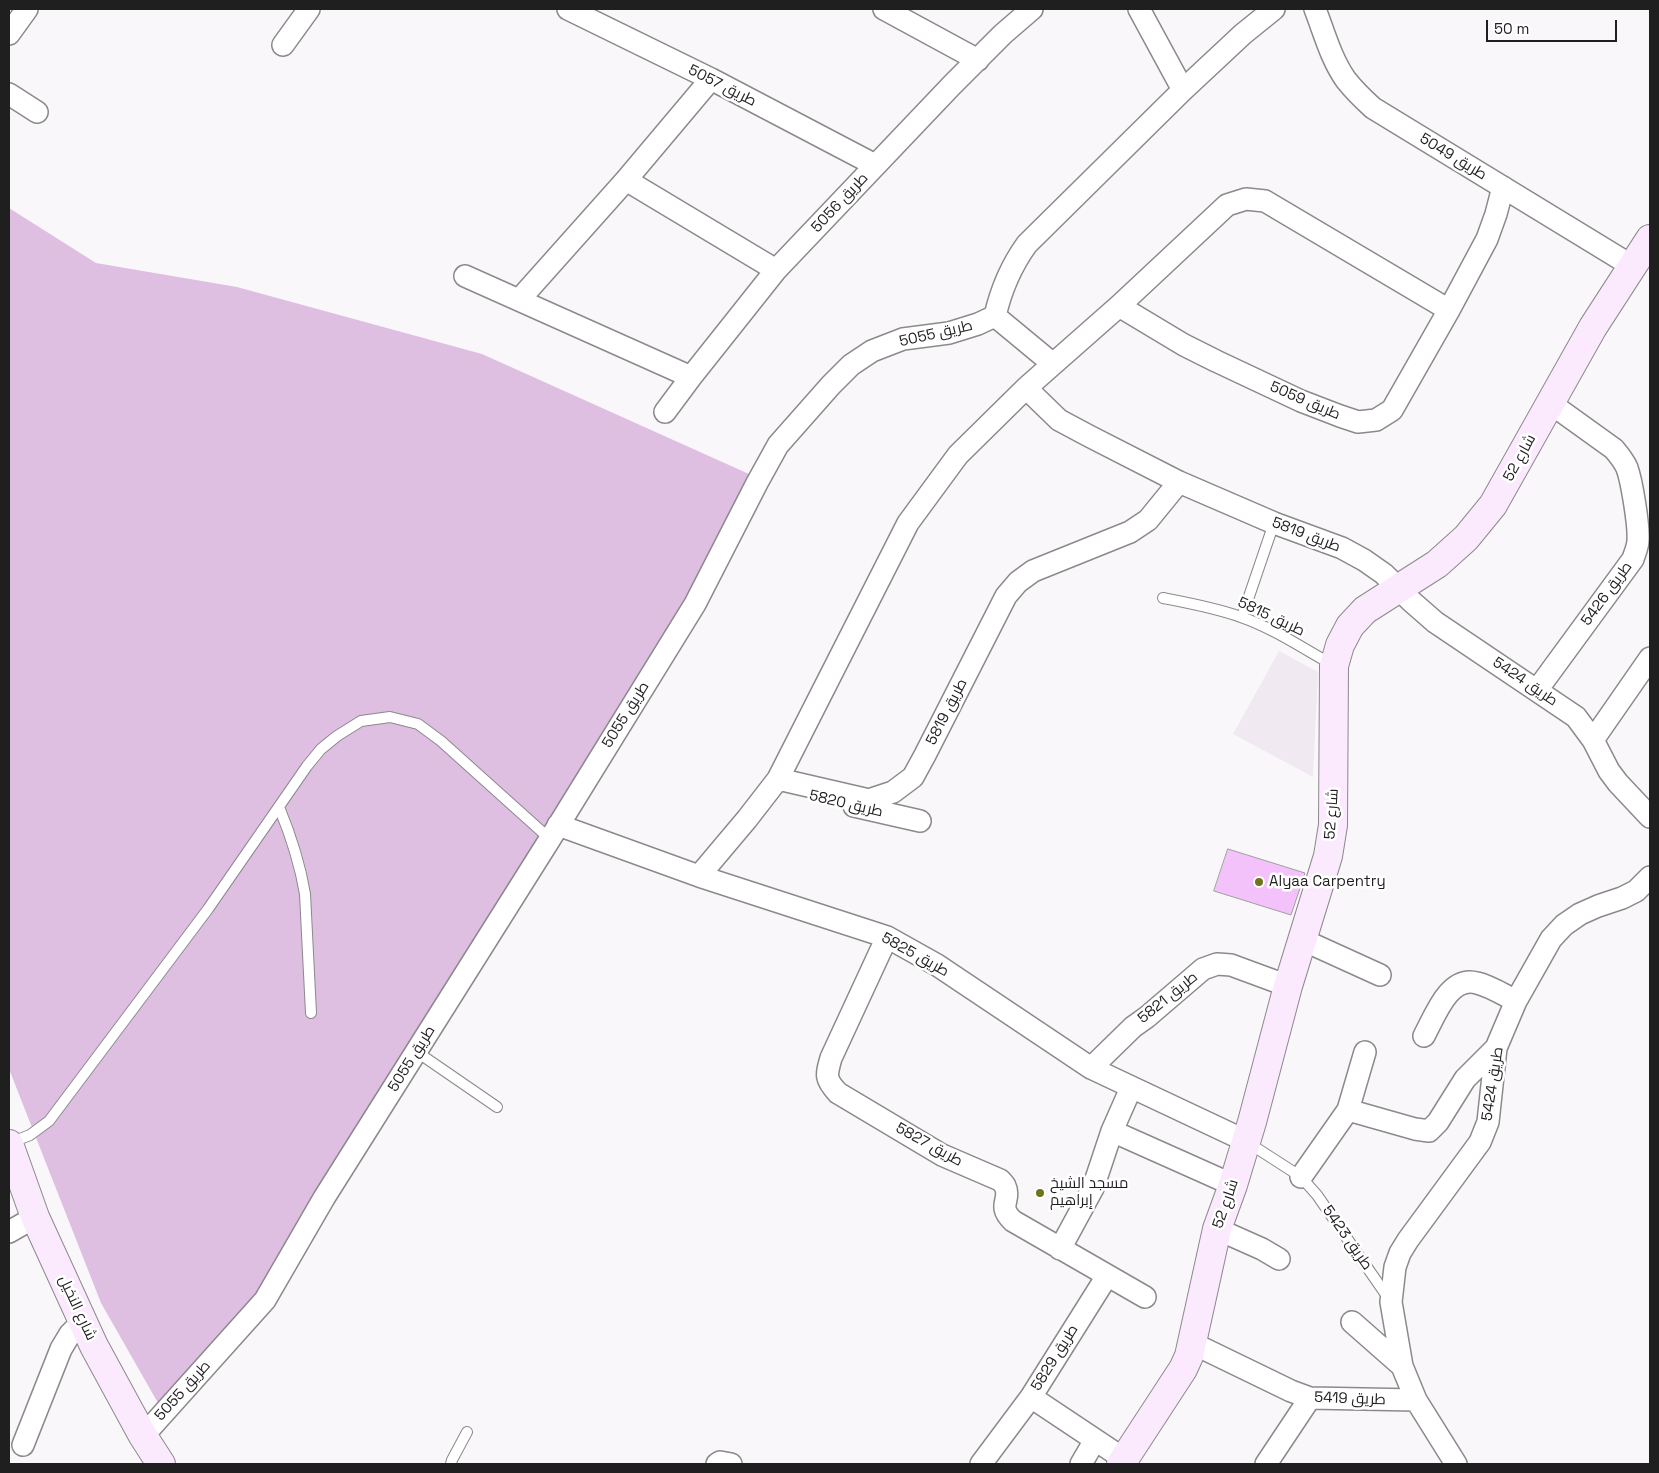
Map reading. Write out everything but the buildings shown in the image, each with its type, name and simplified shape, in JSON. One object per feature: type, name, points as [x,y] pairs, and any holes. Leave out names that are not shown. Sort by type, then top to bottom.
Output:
[{"type":"street","points":[[9,34],[27,9]]},
{"type":"street","points":[[283,45],[309,9]]},
{"type":"street","name":"طريق 5057","points":[[568,9],[711,79],[875,165]]},
{"type":"street","points":[[884,9],[978,60]]},
{"type":"street","name":"طريق 5056","points":[[665,412],[776,270],[875,165],[978,60],[1032,9]]},
{"type":"street","points":[[1139,9],[1183,90]]},
{"type":"street","points":[[1054,364],[994,316],[1000,294],[1016,258],[1027,244],[1183,90],[1243,34],[1274,9]]},
{"type":"street","name":"طريق 5049","points":[[1315,9],[1336,62],[1345,79],[1373,108],[1632,266]]},
{"type":"street","points":[[519,300],[626,180],[711,79]]},
{"type":"street","points":[[9,94],[37,112]]},
{"type":"street","points":[[626,180],[776,270]]},
{"type":"street","name":"طريق 5059","points":[[1119,306],[1216,362],[1301,400],[1358,422],[1376,420],[1392,410],[1449,310],[1487,239],[1503,188]]},
{"type":"street","points":[[699,876],[775,783],[908,523],[958,455],[1026,388],[1119,306],[1227,205],[1246,199],[1265,201],[1449,310]]},
{"type":"street","name":"شارع 52","points":[[1122,1462],[1183,1369],[1189,1356],[1217,1229],[1233,1185],[1288,986],[1328,856],[1333,825],[1334,666],[1340,645],[1350,626],[1365,610],[1437,564],[1466,538],[1493,505],[1593,327],[1650,239]]},
{"type":"street","points":[[465,276],[691,377]]},
{"type":"street","name":"طريق 5055","points":[[143,1436],[265,1300],[324,1198],[695,604],[778,445],[851,365],[872,351],[903,339],[949,333],[978,324],[994,316]]},
{"type":"street","name":"طريق 5819","points":[[1026,388],[1059,420],[1179,482],[1342,548],[1384,574],[1399,588]]},
{"type":"street","name":"طريق 5426","points":[[1537,690],[1632,559],[1637,549],[1638,538],[1630,479],[1622,458],[1614,449],[1550,403]]},
{"type":"street","name":"طريق 5819","points":[[775,783],[869,800],[893,792],[913,777],[1006,596],[1018,582],[1033,571],[1130,532],[1148,520],[1179,482]]},
{"type":"street","name":"طريق 5424","points":[[1399,588],[1410,601],[1435,622],[1576,717],[1584,725],[1609,771],[1650,817]]},
{"type":"street","points":[[1593,740],[1650,658]]},
{"type":"street","name":"طريق 5820","points":[[775,783],[920,821]]},
{"type":"street","name":"طريق 5825","points":[[554,832],[699,876],[887,937],[937,965],[1091,1068],[1246,1141]]},
{"type":"street","name":"طريق 5424","points":[[1391,1302],[1392,1279],[1400,1253],[1418,1225],[1480,1142],[1488,1122],[1496,1048],[1516,1001],[1540,956],[1551,939],[1564,925],[1580,914],[1636,891],[1650,877]]},
{"type":"street","name":"طريق 5827","points":[[887,937],[831,1058],[828,1072],[829,1083],[844,1097],[942,1155],[959,1164],[1000,1180],[1006,1187],[1004,1206],[1006,1214],[1013,1221],[1145,1297]]},
{"type":"street","points":[[1303,940],[1380,975]]},
{"type":"street","name":"طريق 5821","points":[[1091,1068],[1133,1027],[1204,969],[1217,964],[1231,965],[1288,986]]},
{"type":"street","points":[[1424,1036],[1449,991],[1462,983],[1476,982],[1516,1001]]},
{"type":"street","points":[[1348,1110],[1415,1129],[1429,1131],[1438,1122],[1465,1079],[1496,1048]]},
{"type":"street","points":[[1301,1177],[1348,1110],[1365,1052]]},
{"type":"street","points":[[1060,1248],[1093,1188],[1112,1131],[1131,1088]]},
{"type":"street","points":[[1112,1131],[1233,1185]]},
{"type":"street","name":"شارع النخيل","points":[[9,1143],[35,1216],[94,1346],[143,1436],[161,1464]]},
{"type":"street","points":[[9,1232],[35,1216]]},
{"type":"street","points":[[1217,1229],[1262,1249],[1279,1259]]},
{"type":"street","name":"طريق 5829","points":[[1107,1276],[1031,1397],[1096,1440],[1122,1462]]},
{"type":"street","name":"طريق 5423","points":[[1391,1302],[1402,1366],[1416,1400]]},
{"type":"street","points":[[23,1445],[61,1349],[70,1334],[83,1321]]},
{"type":"street","name":"طريق 5423","points":[[1352,1322],[1402,1366]]},
{"type":"street","name":"طريق 5419","points":[[1192,1343],[1291,1392],[1310,1398],[1416,1400]]},
{"type":"street","points":[[981,1464],[1031,1397]]},
{"type":"street","points":[[1266,1464],[1310,1398]]},
{"type":"street","points":[[1416,1400],[1456,1464]]},
{"type":"street","points":[[1082,1464],[1096,1440]]},
{"type":"street","points":[[717,1464],[720,1462],[731,1464]]},
{"type":"lane","points":[[1242,617],[1274,522]]},
{"type":"lane","name":"طريق 5815","points":[[1163,598],[1242,617],[1283,637],[1334,666]]},
{"type":"lane","points":[[9,1143],[30,1135],[49,1121],[208,909],[307,766],[321,749],[361,721],[390,717],[418,724],[554,832]]},
{"type":"lane","points":[[279,807],[292,841],[305,894],[311,1013]]},
{"type":"lane","points":[[416,1052],[496,1107]]},
{"type":"lane","name":"طريق 5423","points":[[1246,1141],[1301,1177],[1317,1195],[1391,1302]]},
{"type":"lane","points":[[452,1464],[452,1460],[467,1432]]},
{"type":"shaded area","points":[[9,208],[96,263],[237,287],[482,354],[749,474],[707,566],[340,1154],[256,1303],[158,1403],[101,1303],[9,1069]]},
{"type":"shaded area","points":[[1279,651],[1318,672],[1313,777],[1233,734]]},
{"type":"place","name":"Alyaa Carpentry","points":[[1259,882]]},
{"type":"place","name":"مسجد الشيخ إبراهيم","points":[[1040,1193]]}]
